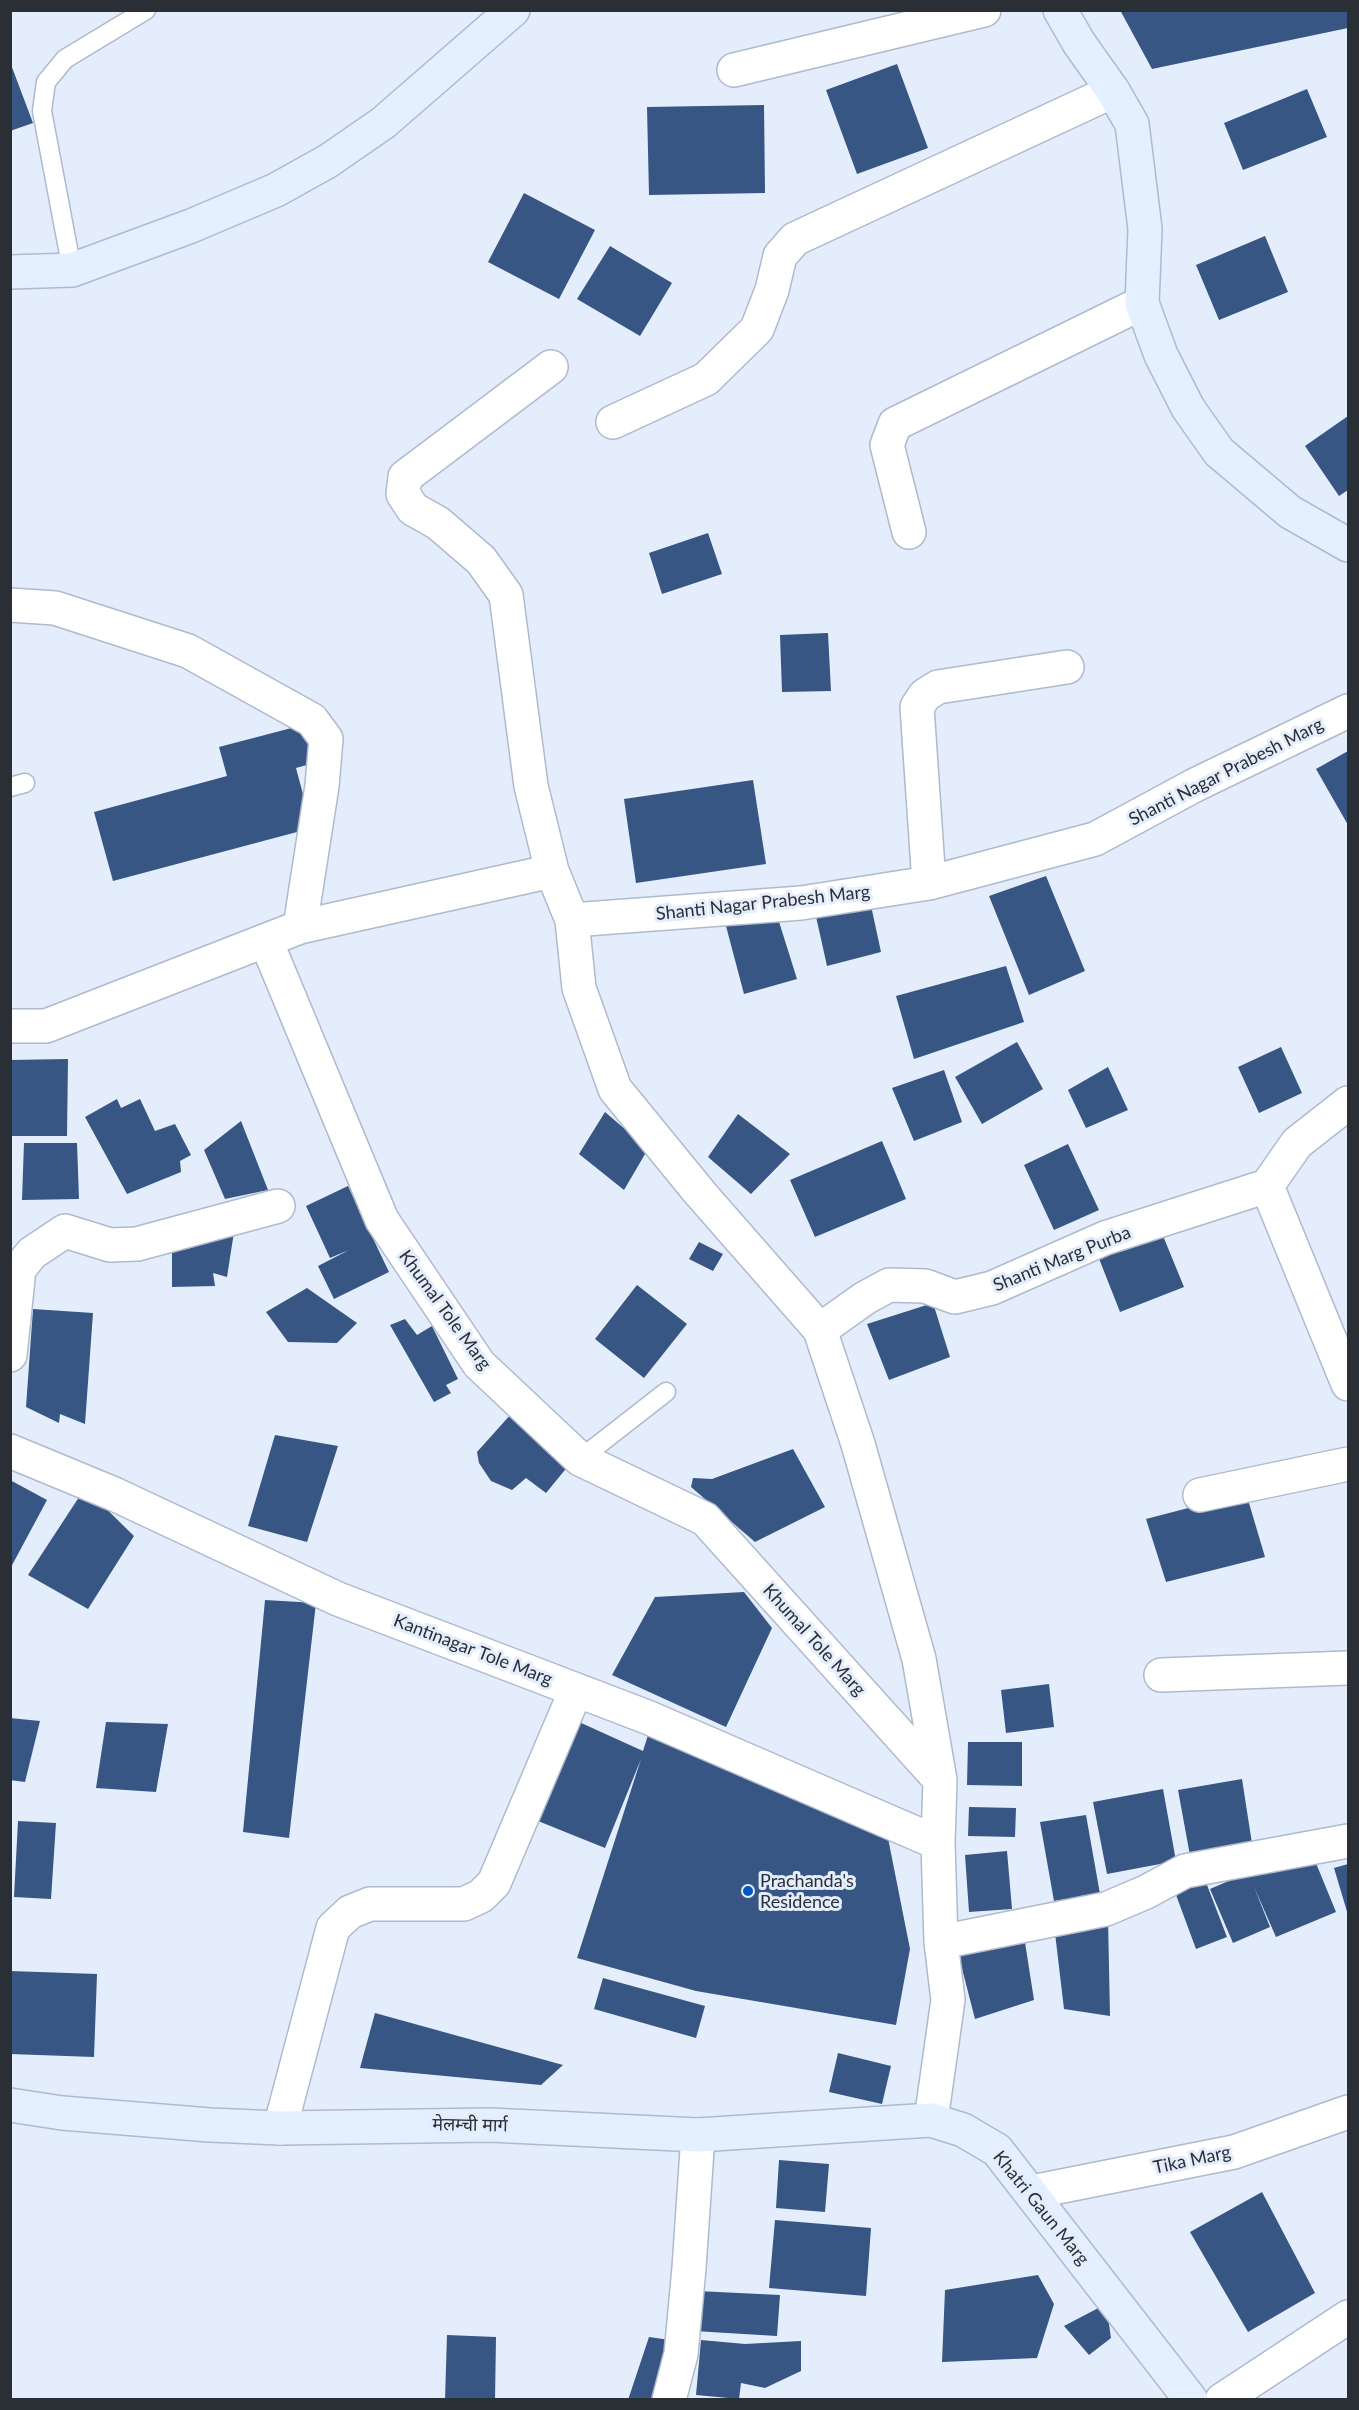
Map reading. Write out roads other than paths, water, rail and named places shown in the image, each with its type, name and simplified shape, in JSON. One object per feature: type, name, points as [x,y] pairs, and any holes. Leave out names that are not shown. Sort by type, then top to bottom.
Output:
[{"type":"main road","points":[[10,272],[72,270],[191,226],[266,194],[328,161],[383,123],[513,10]]},
{"type":"main road","points":[[1060,10],[1078,43],[1113,91],[1132,124],[1145,229],[1142,303],[1161,355],[1188,408],[1220,452],[1290,512],[1348,545]]},
{"type":"main road","name":"मेलम्ची मार्ग","points":[[10,2105],[62,2113],[280,2128],[490,2124],[698,2135],[931,2120]]},
{"type":"main road","name":"Khatri Gaun Marg","points":[[931,2120],[963,2130],[997,2150],[1032,2192],[1191,2400]]},
{"type":"street","points":[[734,70],[984,10]]},
{"type":"street","points":[[613,422],[706,379],[757,329],[772,290],[780,256],[795,239],[1113,91]]},
{"type":"street","points":[[909,532],[887,445],[895,424],[1142,303]]},
{"type":"street","points":[[551,367],[405,477],[403,494],[413,509],[438,523],[481,560],[506,595],[531,786],[552,871],[572,921],[579,988],[615,1089],[700,1192],[820,1330],[858,1444],[919,1659],[940,1780],[938,1842],[941,1942],[948,2000],[931,2120]]},
{"type":"street","points":[[10,605],[55,608],[188,651],[312,720],[326,739],[322,786],[300,927]]},
{"type":"street","points":[[929,883],[917,707],[925,695],[938,687],[1067,667]]},
{"type":"street","name":"Shanti Nagar Prabesh Marg","points":[[572,921],[801,903],[929,883],[1095,839],[1195,785],[1348,711]]},
{"type":"street","points":[[10,1026],[46,1026],[300,927],[552,871]]},
{"type":"street","name":"Khumal Tole Marg","points":[[266,941],[382,1220],[479,1364],[580,1459],[705,1519],[940,1780]]},
{"type":"street","points":[[1348,1103],[1297,1143],[1268,1186],[1348,1384]]},
{"type":"street","name":"Shanti Marg Purba","points":[[820,1330],[865,1298],[889,1285],[925,1286],[955,1297],[992,1288],[1105,1238],[1268,1186]]},
{"type":"street","points":[[10,1355],[20,1269],[32,1253],[65,1231],[110,1245],[137,1244],[278,1206]]},
{"type":"street","name":"Kantinagar Tole Marg","points":[[10,1451],[114,1494],[338,1599],[647,1717],[938,1842]]},
{"type":"street","points":[[1200,1495],[1348,1464]]},
{"type":"street","points":[[1161,1675],[1348,1668]]},
{"type":"street","points":[[280,2128],[333,1928],[350,1912],[370,1904],[464,1904],[481,1896],[494,1883],[576,1689]]},
{"type":"street","points":[[941,1942],[1106,1909],[1185,1872],[1348,1842]]},
{"type":"street","name":"Tika Marg","points":[[1032,2192],[1234,2152],[1348,2112]]},
{"type":"street","points":[[669,2400],[681,2354],[698,2135]]},
{"type":"street","points":[[1222,2400],[1348,2317]]},
{"type":"lane","points":[[72,270],[42,111],[46,82],[65,59],[146,10]]},
{"type":"lane","points":[[580,1459],[666,1392]]},
{"type":"place","name":"Prachanda's Residence","points":[[748,1891]]}]
